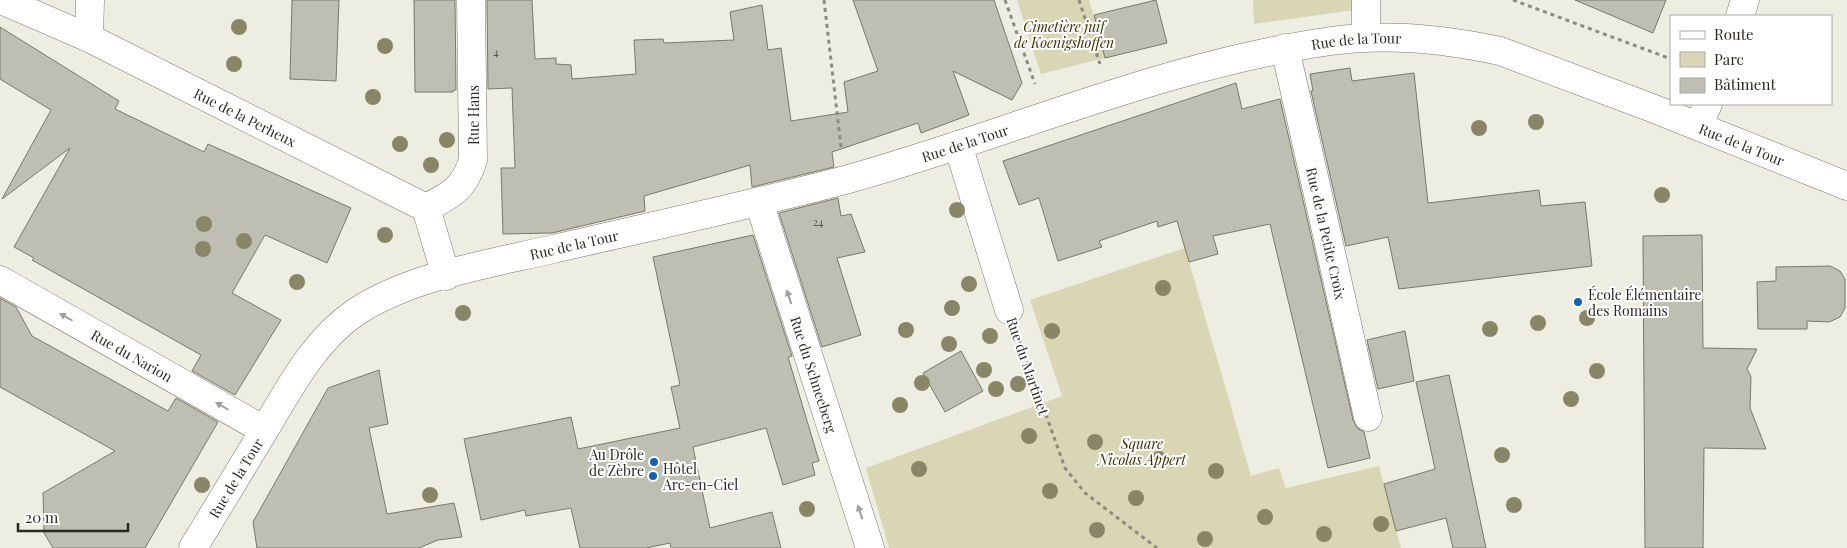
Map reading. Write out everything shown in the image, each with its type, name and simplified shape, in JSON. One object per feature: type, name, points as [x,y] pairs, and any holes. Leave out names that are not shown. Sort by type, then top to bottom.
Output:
[{"type":"street","name":"Rue de la Perheux","points":[[1,0],[89,38],[426,208]]},
{"type":"street","points":[[89,38],[90,0]]},
{"type":"street","name":"Rue Hans","points":[[426,208],[455,192],[468,176],[473,160],[471,0]]},
{"type":"street","points":[[1366,0],[1366,36]]},
{"type":"street","points":[[1740,15],[1745,0]]},
{"type":"street","name":"Rue de la Tour","points":[[193,548],[286,391],[321,344],[341,323],[381,298],[405,288],[446,276],[845,180],[1111,95],[1229,60],[1285,48],[1366,36],[1456,42],[1500,51],[1670,105]]},
{"type":"street","name":"Rue de la Petite Croix","points":[[1285,48],[1368,417]]},
{"type":"street","name":"Rue de la Tour","points":[[1671,105],[1703,115],[1847,186]]},
{"type":"street","name":"Rue du Martinet","points":[[958,145],[1010,310]]},
{"type":"street","name":"Rue du Schneeberg","points":[[759,202],[870,548]]},
{"type":"street","points":[[426,208],[446,276]]},
{"type":"street","name":"Rue du Narion","points":[[0,280],[264,430]]},
{"type":"path","points":[[824,0],[845,180]]},
{"type":"path","points":[[1005,0],[1046,116]]},
{"type":"path","points":[[1079,0],[1111,95]]},
{"type":"path","points":[[1513,0],[1670,59]]},
{"type":"path","name":"Rue du Martinet","points":[[1010,310],[1064,468],[1074,483],[1085,493],[1157,548]]},
{"type":"green space","name":"Cimetière juif de Koenigshoffen","points":[[1017,0],[1089,0],[1105,58],[1041,74]]},
{"type":"green space","points":[[1253,0],[1355,0],[1355,10],[1254,24]]},
{"type":"green space","name":"Square Nicolas Appert","points":[[1185,248],[1251,476],[1279,468],[1286,488],[1379,466],[1401,548],[889,548],[866,468],[1062,396],[1030,300]]},
{"type":"building","points":[[292,0],[339,0],[336,81],[290,79]]},
{"type":"building","points":[[414,0],[455,0],[456,90],[453,90],[453,92],[415,92]]},
{"type":"building","points":[[487,0],[532,0],[535,59],[556,58],[556,64],[571,65],[572,79],[636,74],[634,40],[663,39],[664,43],[734,40],[730,12],[762,5],[768,50],[781,48],[791,121],[848,112],[844,82],[878,71],[853,0],[994,0],[1022,83],[1012,100],[953,71],[969,115],[921,133],[918,123],[832,152],[834,167],[752,187],[750,165],[644,196],[645,211],[552,233],[503,234],[501,168],[515,168],[512,88],[488,89]]},
{"type":"building","points":[[1156,0],[1167,43],[1105,58],[1094,15]]},
{"type":"building","points":[[1575,0],[1666,0],[1653,33]]},
{"type":"building","points":[[0,27],[119,101],[115,109],[204,152],[208,144],[351,208],[327,263],[265,235],[232,293],[281,320],[235,395],[192,371],[201,355],[32,260],[34,258],[14,247],[70,148],[2,199],[51,110],[0,79]]},
{"type":"building","points":[[1350,68],[1352,81],[1414,73],[1428,203],[1539,190],[1541,206],[1585,202],[1592,266],[1399,289],[1388,237],[1346,246],[1311,91],[1313,91],[1310,74]]},
{"type":"building","points":[[1236,83],[1242,109],[1280,99],[1353,420],[1357,428],[1364,432],[1370,458],[1328,468],[1270,224],[1213,236],[1218,254],[1189,262],[1177,221],[1158,227],[1157,221],[1099,241],[1102,247],[1058,261],[1039,198],[1019,205],[1003,161]]},
{"type":"building","points":[[838,198],[841,216],[851,214],[865,252],[837,258],[861,335],[822,347],[779,213]]},
{"type":"building","points":[[753,235],[792,356],[788,357],[819,461],[812,463],[815,475],[783,485],[766,428],[693,447],[710,528],[772,512],[781,548],[671,548],[670,543],[646,548],[580,548],[571,508],[526,516],[525,510],[481,520],[464,439],[571,417],[578,449],[680,428],[671,387],[680,385],[653,257]]},
{"type":"building","points":[[1702,235],[1703,348],[1757,349],[1747,369],[1751,377],[1750,408],[1766,449],[1704,448],[1703,548],[1645,548],[1643,236]]},
{"type":"building","points":[[1830,266],[1840,271],[1845,279],[1845,308],[1840,317],[1829,322],[1807,321],[1807,329],[1758,329],[1757,282],[1776,281],[1776,267]]},
{"type":"building","points":[[0,298],[16,307],[32,336],[168,411],[176,398],[218,422],[145,548],[53,548],[44,533],[43,493],[115,451],[0,387]]},
{"type":"building","points":[[1405,331],[1414,381],[1378,389],[1367,340]]},
{"type":"building","points":[[961,351],[983,391],[945,412],[923,373]]},
{"type":"building","points":[[379,370],[388,424],[369,428],[387,514],[454,503],[462,537],[438,540],[419,548],[257,548],[253,522],[328,388]]},
{"type":"building","points":[[1449,375],[1486,548],[1453,548],[1446,518],[1396,531],[1384,484],[1435,469],[1416,382]]},
{"type":"place","name":"École Élémentaire des Romains","points":[[1578,302]]},
{"type":"place","name":"Au Drôle de Zèbre","points":[[654,462]]},
{"type":"place","name":"Hôtel Arc-en-Ciel","points":[[653,476]]}]
